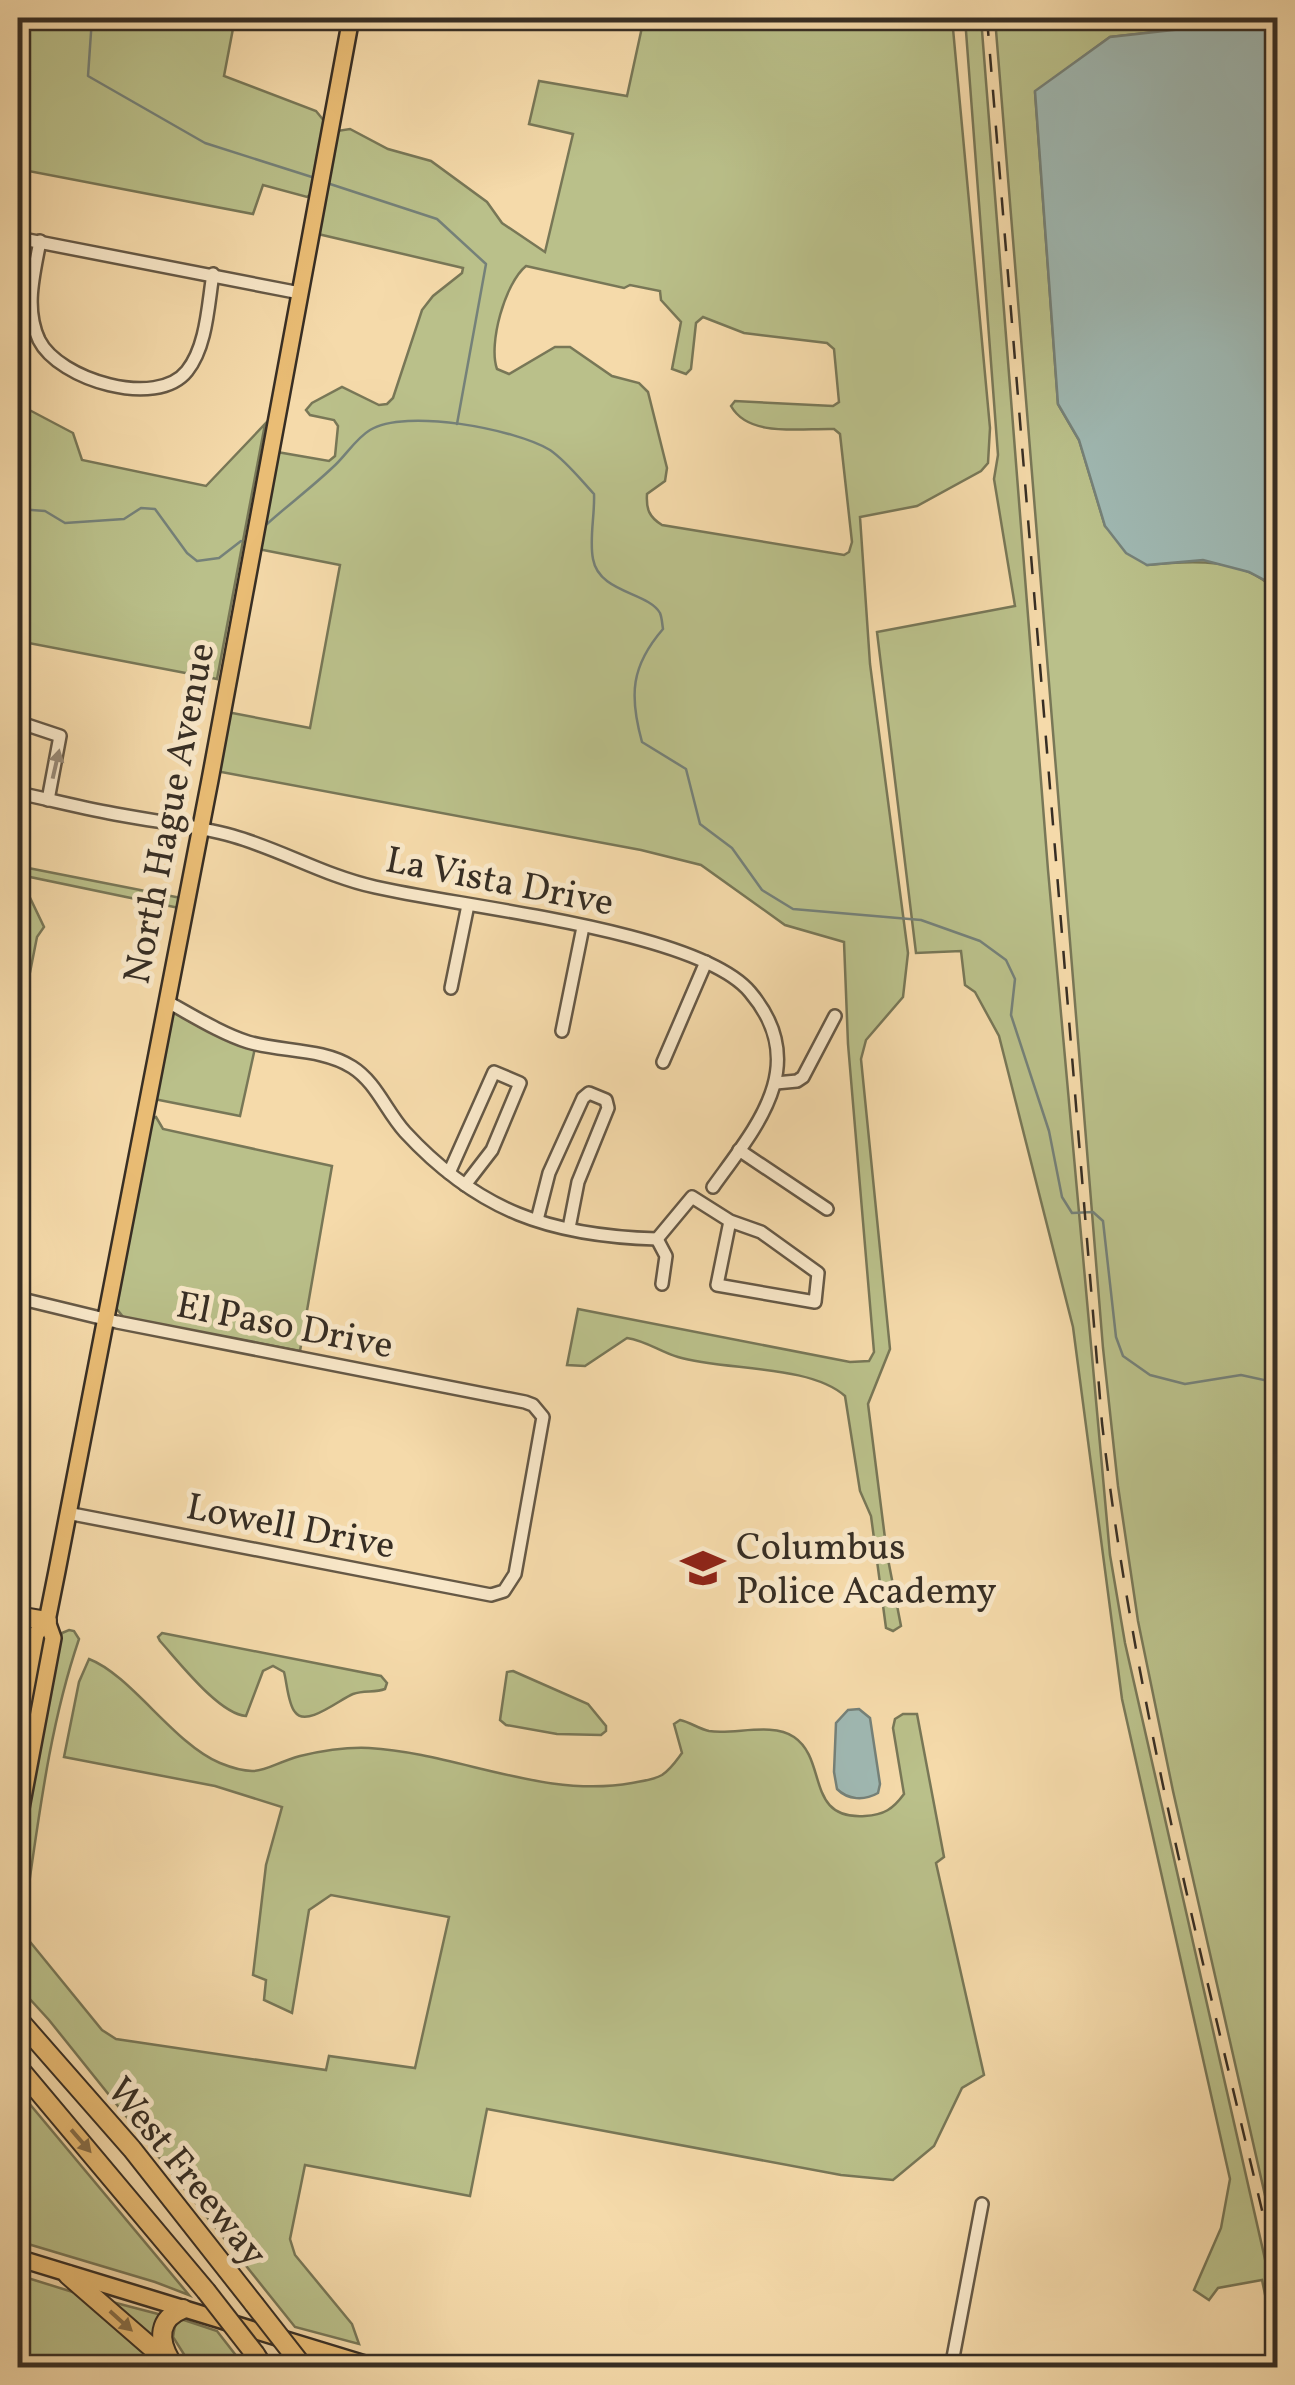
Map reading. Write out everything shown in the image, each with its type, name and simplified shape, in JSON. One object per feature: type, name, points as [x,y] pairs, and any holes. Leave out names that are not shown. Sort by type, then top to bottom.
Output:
[{"type":"highway","points":[[18,1616],[47,1621]]},
{"type":"highway","name":"West Freeway","points":[[18,2020],[132,2150],[304,2368]]},
{"type":"highway","name":"West Freeway","points":[[18,2067],[206,2291],[259,2361]]},
{"type":"highway","points":[[68,2274],[175,2367]]},
{"type":"highway","points":[[175,2367],[163,2346],[162,2332],[171,2314],[183,2308]]},
{"type":"main road","name":"North Hague Avenue","points":[[18,1730],[36,1634],[47,1621],[351,18]]},
{"type":"main road","name":"North Hague Avenue","points":[[18,1824],[53,1638],[47,1621]]},
{"type":"main road","points":[[19,2259],[378,2368]]},
{"type":"street","points":[[18,238],[300,293]]},
{"type":"street","points":[[40,241],[30,314],[40,342],[65,369],[121,384],[162,387],[184,375],[197,354],[213,274]]},
{"type":"street","points":[[18,722],[60,736],[48,800]]},
{"type":"street","name":"La Vista Drive","points":[[18,793],[241,839],[323,873],[374,887],[642,939],[706,962],[739,981],[764,1013],[774,1038],[776,1083]]},
{"type":"street","points":[[451,988],[468,905]]},
{"type":"street","points":[[562,1031],[583,927]]},
{"type":"street","points":[[663,1062],[706,962]]},
{"type":"street","points":[[166,1000],[248,1042],[346,1064],[368,1081],[400,1126],[449,1173],[496,1206],[569,1228],[657,1239]]},
{"type":"street","points":[[713,1188],[770,1103],[776,1083],[797,1082],[803,1077],[836,1016]]},
{"type":"street","points":[[449,1173],[494,1072],[520,1084],[492,1150],[465,1185]]},
{"type":"street","points":[[537,1220],[549,1172],[583,1098],[589,1093],[606,1100],[608,1108],[578,1182],[569,1228]]},
{"type":"street","points":[[740,1150],[827,1209]]},
{"type":"street","points":[[657,1239],[692,1197],[730,1221],[761,1232],[818,1273],[815,1302],[717,1285],[730,1221]]},
{"type":"street","points":[[657,1239],[666,1256],[662,1284]]},
{"type":"street","name":"El Paso Drive","points":[[18,1298],[525,1402],[540,1410],[543,1424],[516,1574],[504,1591]]},
{"type":"street","name":"Lowell Drive","points":[[67,1513],[492,1594],[504,1591]]},
{"type":"street","points":[[951,2368],[982,2204]]},
{"type":"green space","points":[[25,18],[235,18],[224,76],[316,111],[325,122],[311,194],[307,197],[263,185],[253,214],[18,169],[18,28]]},
{"type":"green space","points":[[644,18],[952,18],[990,428],[988,463],[981,471],[917,506],[860,517],[870,664],[908,953],[903,997],[866,1040],[861,1059],[890,1349],[868,1404],[887,1554],[901,1626],[893,1631],[886,1628],[871,1516],[860,1491],[845,1396],[810,1378],[697,1361],[627,1338],[585,1366],[567,1365],[578,1309],[850,1362],[869,1361],[874,1352],[848,1044],[844,942],[785,925],[701,865],[641,850],[216,771],[227,712],[310,728],[340,565],[258,549],[277,452],[329,461],[335,456],[338,426],[334,420],[310,415],[306,410],[342,387],[379,405],[387,404],[393,398],[422,310],[463,268],[318,234],[337,131],[350,129],[388,149],[431,161],[487,202],[502,223],[545,252],[573,134],[529,124],[539,81],[627,96]],"holes":[[[526,266],[624,288],[630,285],[660,291],[661,300],[681,322],[672,369],[686,374],[691,369],[696,323],[703,317],[744,333],[827,343],[834,349],[839,402],[833,406],[735,401],[731,406],[739,416],[763,427],[834,429],[840,434],[852,542],[849,552],[844,555],[662,525],[649,512],[647,494],[665,481],[667,468],[648,392],[639,383],[612,376],[570,347],[555,347],[509,374],[497,369],[495,345],[500,314],[511,286]]]},
{"type":"green space","points":[[965,18],[981,18],[1048,870],[1110,1555],[1125,1643],[1277,2312],[1277,2352],[1262,2280],[1218,2288],[1209,2300],[1194,2290],[1221,2228],[1230,2179],[1122,1699],[1073,1327],[999,1036],[975,992],[965,985],[961,951],[916,953],[877,632],[1015,606],[994,479],[998,455]]},
{"type":"green space","points":[[995,18],[1239,18],[1227,24],[1110,37],[1035,92],[1058,404],[1079,440],[1105,526],[1147,565],[1199,562],[1233,567],[1264,580],[1277,592],[1277,713],[1269,744],[1268,780],[1278,807],[1277,2248],[1173,1791],[1138,1621],[1118,1486],[1103,1348]]},
{"type":"green space","points":[[18,404],[73,433],[82,460],[206,486],[265,424],[217,679],[18,641]]},
{"type":"green space","points":[[18,866],[181,898],[179,908],[25,876],[22,881],[44,927],[37,937],[18,1033]]},
{"type":"green space","points":[[178,1011],[255,1048],[240,1116],[154,1099],[170,1016]]},
{"type":"green space","points":[[156,1117],[163,1129],[332,1166],[300,1351],[124,1318],[116,1308],[149,1119]]},
{"type":"green space","points":[[18,1620],[32,1623],[18,1698]]},
{"type":"green space","points":[[69,1630],[79,1639],[51,1747],[22,1932],[102,2030],[116,2039],[326,2070],[329,2056],[415,2068],[449,1917],[331,1895],[309,1910],[292,2013],[264,2000],[266,1980],[253,1975],[266,1865],[282,1807],[215,1786],[64,1757],[79,1682],[89,1659],[121,1679],[203,1754],[234,1768],[262,1770],[317,1752],[369,1748],[566,1785],[632,1783],[659,1777],[682,1753],[674,1724],[680,1720],[709,1731],[775,1730],[794,1737],[811,1760],[825,1799],[833,1809],[846,1815],[878,1814],[896,1804],[904,1794],[893,1728],[895,1719],[903,1714],[917,1714],[944,1857],[936,1863],[984,2075],[962,2088],[934,2146],[893,2180],[841,2175],[487,2109],[470,2196],[305,2165],[290,2239],[295,2255],[352,2324],[359,2344],[295,2327],[18,1986],[18,1866],[57,1646],[62,1633]]},
{"type":"green space","points":[[162,1633],[381,1676],[387,1683],[385,1689],[353,1694],[315,1715],[300,1716],[291,1704],[284,1672],[273,1666],[263,1671],[246,1716],[224,1706],[200,1686],[160,1641]]},
{"type":"green space","points":[[513,1671],[588,1704],[606,1731],[601,1735],[557,1734],[506,1725],[500,1720],[507,1672]]},
{"type":"green space","points":[[18,2090],[189,2295],[18,2241]]},
{"type":"green space","points":[[18,2275],[76,2293],[159,2367],[25,2367],[18,2356]]},
{"type":"green space","points":[[116,2303],[162,2315],[156,2344],[115,2307]]},
{"type":"green space","points":[[181,2319],[217,2331],[245,2367],[192,2367],[173,2337],[175,2325]]},
{"type":"water","points":[[1239,18],[1277,18],[1278,136],[1274,145],[1278,159],[1277,592],[1270,583],[1249,572],[1203,560],[1147,565],[1126,553],[1105,526],[1079,440],[1058,404],[1035,91],[1110,37],[1227,24]]},
{"type":"water","points":[[1277,713],[1278,807],[1270,760]]},
{"type":"water","points":[[859,1709],[870,1718],[880,1784],[878,1793],[862,1798],[837,1789],[834,1772],[836,1723],[848,1710]]},
{"type":"waterway","points":[[92,18],[88,76],[205,143],[315,178]]},
{"type":"waterway","points":[[327,183],[437,219],[486,264],[457,424]]},
{"type":"waterway","points":[[267,524],[337,464],[365,434],[386,424],[460,424],[512,435],[556,454],[594,494],[592,543],[597,570],[604,579],[645,600],[660,613],[663,629],[639,669],[635,710],[642,742],[686,769],[700,824],[732,848],[762,890],[793,909],[921,920],[980,941],[1006,960],[1015,979],[1011,1015],[1049,1131],[1062,1197],[1072,1213],[1093,1212],[1103,1221],[1116,1337],[1123,1356],[1150,1375],[1185,1384],[1241,1375],[1278,1383]]},
{"type":"waterway","points":[[18,509],[45,511],[65,523],[124,519],[141,508],[155,509],[197,561],[219,558],[241,541]]},
{"type":"waterway","points":[[18,2157],[29,2196],[18,2237]]},
{"type":"waterway","points":[[18,2349],[30,2368]]},
{"type":"railway","points":[[987,18],[1102,1423],[1116,1531],[1155,1746],[1278,2278]]},
{"type":"place","name":"Columbus Police Academy","points":[[703,1568]]}]
